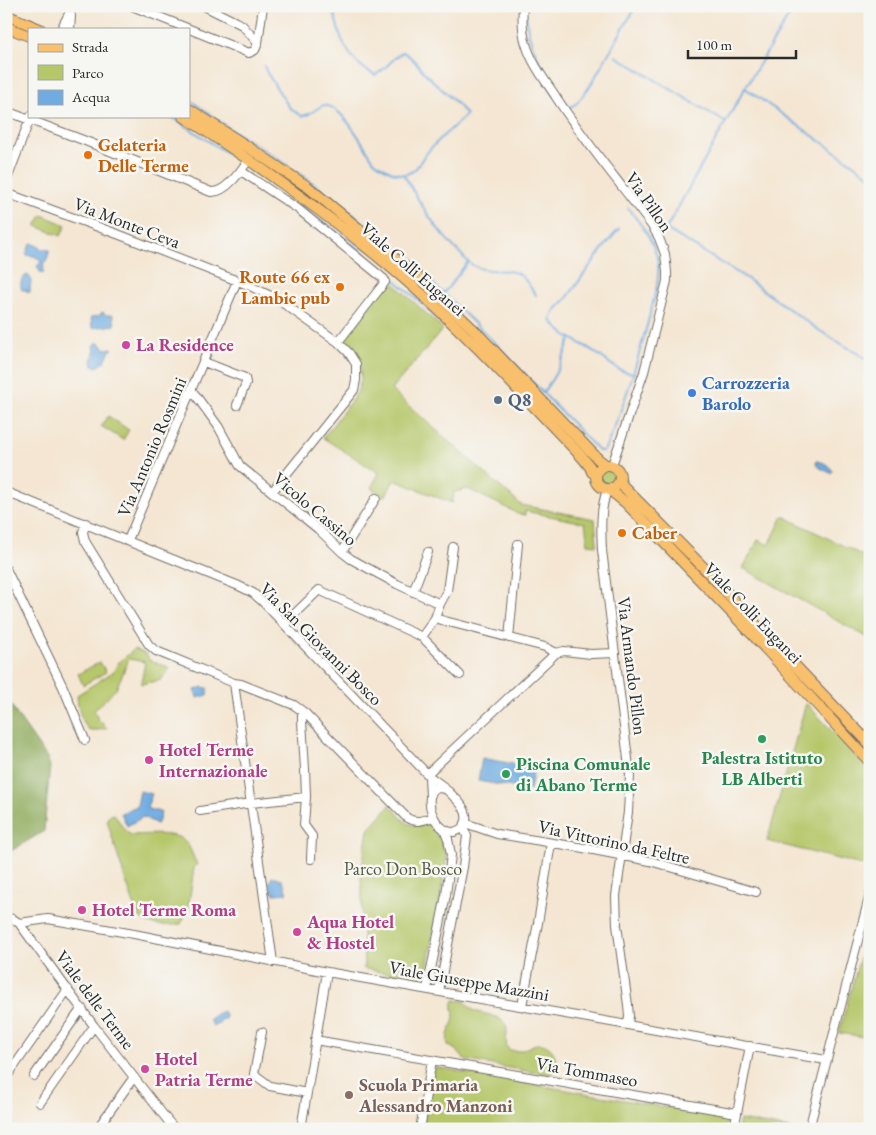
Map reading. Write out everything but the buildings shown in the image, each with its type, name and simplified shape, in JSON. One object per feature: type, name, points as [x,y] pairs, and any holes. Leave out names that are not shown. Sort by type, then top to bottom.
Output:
[{"type":"main road","points":[[6,15],[38,28]]},
{"type":"main road","points":[[6,27],[28,36]]},
{"type":"main road","name":"Viale Colli Euganei","points":[[190,110],[308,187],[425,283],[473,329],[598,459],[615,467],[620,473],[620,481],[623,486],[709,573],[870,744]]},
{"type":"main road","name":"Viale Colli Euganei","points":[[186,118],[293,191],[354,238],[417,291],[466,337],[582,457],[596,475],[596,480],[600,486],[626,503],[753,635],[870,762]]},
{"type":"main road","points":[[596,475],[600,469],[609,465]]},
{"type":"main road","points":[[608,490],[616,487],[620,481]]},
{"type":"street","points":[[132,6],[187,28]]},
{"type":"street","points":[[204,6],[242,25],[258,43]]},
{"type":"street","points":[[190,29],[249,53],[255,50],[258,43],[263,6]]},
{"type":"street","name":"Via Pillon","points":[[523,6],[522,25],[525,42],[531,57],[573,123],[652,226],[659,238],[668,272],[665,293],[644,372],[623,434],[609,465]]},
{"type":"street","points":[[62,28],[72,7]]},
{"type":"street","points":[[70,28],[72,7]]},
{"type":"street","points":[[6,111],[28,117]]},
{"type":"street","points":[[6,182],[30,118],[211,192],[217,192],[224,188],[241,172],[249,160]]},
{"type":"street","points":[[241,172],[298,209],[384,279],[385,282],[338,342]]},
{"type":"street","name":"Via Monte Ceva","points":[[6,193],[120,235],[237,281],[277,299],[338,342],[349,352],[356,364],[354,390],[272,492]]},
{"type":"street","name":"Via Antonio Rosmini","points":[[128,540],[237,281]]},
{"type":"street","points":[[204,362],[245,378],[246,383],[237,405]]},
{"type":"street","name":"Vicolo Cassino","points":[[191,392],[194,393],[218,426],[240,466],[318,528],[342,552],[361,566],[440,604]]},
{"type":"street","name":"Via Armando Pillon","points":[[608,490],[602,504],[601,532],[630,775],[628,812],[616,896],[617,925],[628,1005],[628,1025]]},
{"type":"street","name":"Via San Giovanni Bosco","points":[[6,492],[128,540],[252,593],[428,775],[460,802],[465,810],[464,825],[467,836],[440,991]]},
{"type":"street","points":[[342,552],[376,498]]},
{"type":"street","points":[[86,523],[83,532],[85,541],[149,645],[156,651],[296,706],[305,712],[406,818],[413,822],[434,817]]},
{"type":"street","points":[[509,638],[518,544]]},
{"type":"street","points":[[422,637],[435,618],[447,591],[453,547]]},
{"type":"street","points":[[412,592],[428,552]]},
{"type":"street","points":[[6,569],[63,687],[85,740]]},
{"type":"street","points":[[284,624],[319,590],[422,637],[460,675]]},
{"type":"street","points":[[435,618],[545,647],[556,653]]},
{"type":"street","points":[[428,989],[446,896],[451,856],[445,831],[434,817],[431,808],[428,775],[556,653],[564,651],[591,654],[615,653]]},
{"type":"street","points":[[234,683],[272,962]]},
{"type":"street","points":[[305,712],[302,716],[306,797],[304,825],[312,836],[311,859]]},
{"type":"street","points":[[430,798],[433,790],[436,788],[446,789]]},
{"type":"street","points":[[200,811],[250,802],[306,797]]},
{"type":"street","points":[[445,831],[455,832],[464,825]]},
{"type":"street","name":"Via Vittorino da Feltre","points":[[464,825],[497,834],[650,861],[756,892]]},
{"type":"street","points":[[522,1006],[551,843]]},
{"type":"street","points":[[809,1129],[870,894]]},
{"type":"street","points":[[6,918],[14,919],[19,923]]},
{"type":"street","name":"Viale Giuseppe Mazzini","points":[[19,923],[48,919],[327,972],[826,1060]]},
{"type":"street","name":"Viale delle Terme","points":[[19,923],[94,1026],[176,1129]]},
{"type":"street","points":[[301,1129],[327,972]]},
{"type":"street","points":[[6,1078],[68,989]]},
{"type":"street","points":[[34,1076],[82,1008]]},
{"type":"street","points":[[40,1103],[94,1026]]},
{"type":"street","points":[[262,1032],[254,1074],[270,1086],[307,1093]]},
{"type":"street","name":"Via Tommaseo","points":[[315,1040],[737,1114]]},
{"type":"street","points":[[734,1129],[750,1046]]},
{"type":"street","points":[[420,1129],[432,1060]]},
{"type":"street","points":[[97,1129],[134,1077]]},
{"type":"green space","points":[[42,215],[66,225],[61,236],[36,226]]},
{"type":"green space","points":[[390,280],[443,329],[391,390],[521,505],[595,519],[597,545],[588,544],[585,523],[525,511],[525,515],[517,514],[468,489],[454,492],[452,503],[394,480],[385,497],[371,488],[379,473],[323,438],[357,393],[361,380],[360,363],[352,350],[343,342]]},
{"type":"green space","points":[[108,416],[129,430],[123,440],[101,426]]},
{"type":"green space","points":[[608,469],[614,471],[616,477],[614,483],[608,485],[602,483],[600,477],[602,471]]},
{"type":"green space","points":[[783,516],[870,559],[870,639],[743,568],[758,540],[769,545]]},
{"type":"green space","points":[[135,649],[147,655],[149,660],[170,668],[161,680],[141,684],[145,662],[129,659],[116,689],[94,711],[98,719],[107,728],[89,730],[82,718],[77,695],[113,672],[119,662]]},
{"type":"green space","points":[[100,662],[106,672],[83,685],[78,674]]},
{"type":"green space","points":[[6,696],[48,759],[50,766],[44,831],[6,854]]},
{"type":"green space","points":[[806,703],[870,772],[869,867],[767,841]]},
{"type":"green space","name":"Parco Don Bosco","points":[[390,805],[404,821],[412,825],[433,823],[443,834],[446,842],[447,852],[440,902],[427,968],[422,977],[416,978],[364,969],[361,874],[368,830]]},
{"type":"green space","points":[[114,814],[123,828],[131,835],[176,836],[188,844],[197,864],[194,868],[188,910],[181,924],[151,924],[143,921],[139,916],[107,820],[108,816]]},
{"type":"green space","points":[[870,921],[870,1038],[839,1033]]},
{"type":"green space","points":[[454,1000],[465,1001],[477,1012],[499,1018],[507,1029],[507,1048],[517,1051],[537,1044],[547,1046],[555,1056],[555,1070],[552,1074],[542,1074],[465,1060],[448,1045],[447,1041],[454,1017]]},
{"type":"green space","points":[[434,1067],[728,1118],[725,1129],[423,1129]]},
{"type":"green space","points":[[740,1120],[791,1129],[738,1129]]},
{"type":"water","points":[[32,243],[43,249],[50,250],[46,262],[43,263],[43,274],[37,266],[41,262],[40,260],[34,256],[26,255]]},
{"type":"water","points":[[28,275],[31,279],[30,292],[28,293],[26,290],[22,290],[21,281]]},
{"type":"water","points":[[102,312],[105,315],[113,315],[115,325],[92,328],[91,317],[99,316]]},
{"type":"water","points":[[96,343],[99,343],[106,349],[113,349],[109,352],[103,363],[97,367],[93,365],[92,361]]},
{"type":"water","points":[[816,461],[827,465],[832,472],[830,473],[819,467]]},
{"type":"water","points":[[202,687],[208,688],[208,695],[197,698],[195,690]]},
{"type":"water","name":"Piscina Comunale di Abano Terme","points":[[482,758],[534,768],[530,790],[478,781]]},
{"type":"water","points":[[140,791],[152,794],[147,807],[161,813],[158,823],[143,817],[127,826],[121,813],[137,806]]},
{"type":"water","points":[[272,877],[281,879],[288,893],[274,894],[269,884]]},
{"type":"water","points":[[223,1011],[226,1016],[225,1019],[222,1019],[218,1025],[213,1026],[209,1020]]},
{"type":"waterway","points":[[264,66],[289,107],[294,111],[302,116],[323,105],[331,107],[349,124],[374,161],[400,174],[409,173],[415,169],[432,147],[466,115],[412,58],[403,52],[375,75],[365,69],[350,55],[345,46],[333,6]]},
{"type":"waterway","points":[[565,104],[571,107],[577,103],[590,86],[636,6]]},
{"type":"waterway","points":[[795,6],[745,88],[666,229],[746,278],[817,329],[870,361]]},
{"type":"waterway","points":[[526,14],[530,38],[538,59],[563,100]]},
{"type":"waterway","points":[[616,56],[725,122]]},
{"type":"waterway","points":[[745,88],[870,176]]},
{"type":"waterway","points":[[190,100],[230,129],[313,183],[395,249],[490,338],[599,451],[605,449],[624,402],[648,322],[658,279],[657,257],[651,241],[628,208]]},
{"type":"waterway","points":[[173,118],[239,161]]},
{"type":"waterway","points":[[247,167],[358,248],[448,328]]},
{"type":"waterway","points":[[404,175],[436,226],[467,260],[474,266],[485,270],[509,271],[519,274],[536,295]]},
{"type":"waterway","points":[[619,229],[567,298],[555,310],[551,320],[566,335],[614,366],[623,371],[634,373]]},
{"type":"waterway","points":[[443,293],[468,262]]},
{"type":"waterway","points":[[542,393],[555,374],[571,338]]},
{"type":"waterway","points":[[860,947],[870,911]]},
{"type":"place","name":"Gelateria Delle Terme","points":[[88,155]]},
{"type":"place","name":"Route 66 ex Lambic pub","points":[[340,287]]},
{"type":"place","name":"La Residence","points":[[126,345]]},
{"type":"place","name":"Carrozzeria Barolo","points":[[692,393]]},
{"type":"place","name":"Q8","points":[[498,400]]},
{"type":"place","name":"Caber","points":[[622,533]]},
{"type":"place","name":"Palestra Istituto LB Alberti","points":[[762,739]]},
{"type":"place","name":"Hotel Terme Internazionale","points":[[149,760]]},
{"type":"place","name":"Piscina Comunale di Abano Terme","points":[[506,774]]},
{"type":"place","name":"Hotel Terme Roma","points":[[82,910]]},
{"type":"place","name":"Aqua Hotel & Hostel","points":[[297,932]]},
{"type":"place","name":"Hotel Patria Terme","points":[[145,1069]]},
{"type":"place","name":"Scuola Primaria Alessandro Manzoni","points":[[349,1095]]}]
